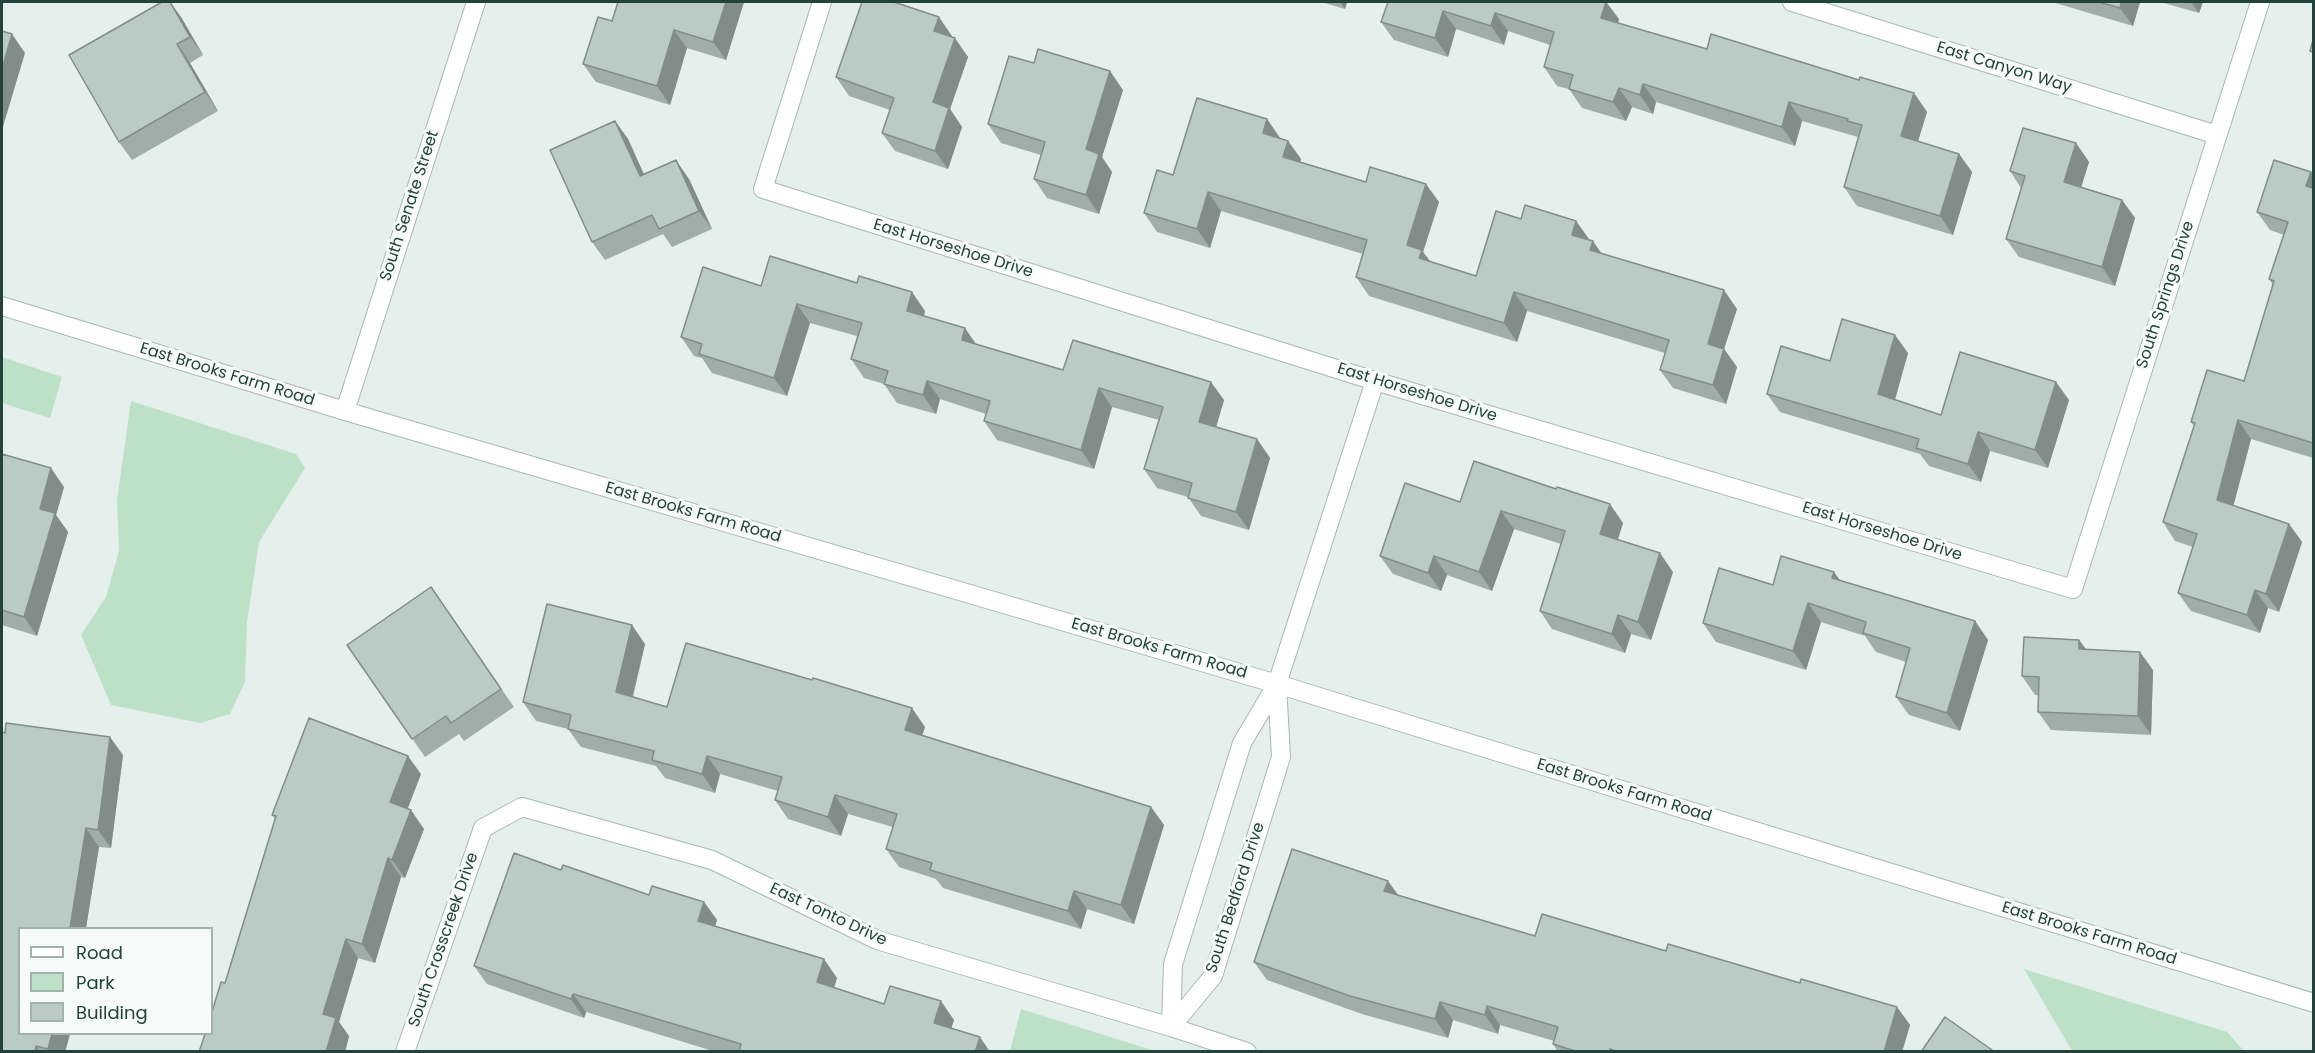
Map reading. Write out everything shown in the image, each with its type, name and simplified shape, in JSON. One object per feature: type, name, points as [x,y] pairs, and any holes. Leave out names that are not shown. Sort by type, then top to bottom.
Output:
[{"type":"street","name":"South Senate Street","points":[[345,411],[476,2]]},
{"type":"street","name":"East Horseshoe Drive","points":[[822,2],[763,189],[1375,381],[2073,589]]},
{"type":"street","name":"East Canyon Way","points":[[1792,2],[2217,135]]},
{"type":"street","name":"South Springs Drive","points":[[2073,589],[2260,2]]},
{"type":"street","name":"East Brooks Farm Road","points":[[2,306],[345,411],[1277,684],[2313,1003]]},
{"type":"street","name":"South Bedford Drive","points":[[1171,1027],[1173,964],[1242,743],[1277,684],[1375,381]]},
{"type":"street","name":"South Bedford Drive","points":[[1171,1027],[1213,976],[1281,757],[1277,684]]},
{"type":"street","name":"East Tonto Drive","points":[[483,828],[522,807],[712,860],[877,940],[1171,1027],[1247,1052]]},
{"type":"street","name":"South Crosscreek Drive","points":[[405,1052],[483,828]]},
{"type":"green space","points":[[2,357],[62,377],[50,418],[2,403]]},
{"type":"green space","points":[[131,401],[296,454],[305,468],[259,542],[247,622],[245,682],[230,714],[200,723],[111,705],[81,635],[106,597],[119,551],[117,500]]},
{"type":"green space","points":[[2024,969],[2227,1032],[2244,1051],[2072,1051]]},
{"type":"green space","points":[[1021,1009],[1155,1051],[1010,1051]]},
{"type":"building","points":[[162,2],[170,2],[190,37],[177,44],[205,92],[119,142],[69,55]]},
{"type":"building","points":[[618,2],[726,2],[713,42],[674,30],[657,86],[583,64],[598,17],[612,21]]},
{"type":"building","points":[[862,2],[894,2],[939,17],[934,31],[955,38],[933,102],[949,108],[935,151],[882,133],[894,98],[836,77]]},
{"type":"building","points":[[1388,2],[1606,2],[1601,18],[1707,49],[1711,34],[1859,80],[1860,77],[1914,93],[1901,136],[1959,154],[1940,216],[1844,187],[1862,125],[1847,121],[1848,119],[1789,102],[1782,127],[1643,84],[1640,95],[1619,88],[1613,102],[1569,89],[1573,75],[1544,67],[1554,32],[1495,13],[1491,26],[1443,11],[1435,38],[1381,22]]},
{"type":"building","points":[[2099,2],[2121,2],[2120,8]]},
{"type":"building","points":[[2,31],[12,34],[2,69]]},
{"type":"building","points":[[1038,49],[1110,71],[1086,149],[1099,154],[1086,195],[1034,179],[1045,142],[988,124],[1009,56],[1034,63]]},
{"type":"building","points":[[1197,98],[1267,119],[1263,133],[1288,141],[1283,157],[1366,182],[1370,167],[1426,184],[1407,245],[1422,250],[1419,258],[1476,276],[1496,211],[1521,219],[1525,205],[1576,221],[1572,235],[1593,241],[1590,250],[1724,290],[1708,344],[1724,349],[1713,385],[1660,370],[1669,340],[1514,292],[1504,323],[1356,277],[1367,240],[1208,192],[1197,229],[1144,213],[1157,170],[1173,175]]},
{"type":"building","points":[[615,121],[640,176],[676,160],[699,211],[659,229],[652,215],[592,242],[550,150]]},
{"type":"building","points":[[2023,128],[2076,143],[2064,182],[2122,200],[2102,267],[2006,239],[2025,176],[2010,171]]},
{"type":"building","points":[[2274,160],[2311,172],[2306,186],[2313,188],[2313,443],[2238,420],[2217,500],[2289,524],[2266,594],[2255,590],[2247,615],[2178,593],[2197,534],[2163,522],[2195,423],[2191,422],[2207,370],[2244,381],[2274,281],[2269,279],[2288,222],[2257,212]]},
{"type":"building","points":[[770,256],[857,283],[859,276],[912,292],[907,311],[965,328],[962,340],[1063,370],[1073,340],[1211,382],[1199,422],[1257,439],[1236,512],[1188,498],[1192,483],[1144,469],[1163,407],[1099,388],[1081,450],[984,421],[990,401],[927,381],[923,395],[884,384],[888,371],[851,359],[862,323],[797,304],[774,378],[699,354],[702,344],[681,337],[703,267],[761,286]]},
{"type":"building","points":[[1842,319],[1895,335],[1878,394],[1941,415],[1960,352],[2056,382],[2035,450],[1978,432],[1968,464],[1916,448],[1919,439],[1767,394],[1781,346],[1830,361]]},
{"type":"building","points":[[2,454],[51,468],[40,509],[55,513],[24,617],[2,610]]},
{"type":"building","points":[[1474,461],[1556,489],[1557,487],[1610,504],[1600,534],[1660,553],[1638,622],[1618,615],[1612,634],[1540,611],[1565,531],[1501,511],[1479,572],[1434,556],[1428,573],[1380,556],[1405,483],[1460,502]]},
{"type":"building","points":[[1781,556],[1834,572],[1832,578],[1975,621],[1947,713],[1896,697],[1910,648],[1863,633],[1866,622],[1808,603],[1793,651],[1703,623],[1719,568],[1773,585]]},
{"type":"building","points":[[431,587],[501,689],[451,723],[446,716],[412,739],[347,645]]},
{"type":"building","points":[[547,604],[632,625],[616,692],[667,707],[686,643],[912,708],[905,730],[1151,807],[1121,905],[1074,891],[1068,911],[930,870],[932,863],[886,849],[897,814],[835,795],[828,817],[775,800],[782,777],[707,756],[702,774],[652,760],[654,751],[568,729],[571,715],[523,702]]},
{"type":"building","points":[[2024,637],[2079,640],[2079,649],[2140,652],[2138,716],[2038,712],[2039,677],[2022,676]]},
{"type":"building","points":[[309,718],[408,756],[390,802],[411,810],[392,860],[388,858],[362,944],[346,939],[323,1014],[336,1018],[326,1052],[199,1052],[205,1035],[213,1035],[213,1009],[221,982],[225,983],[276,816],[272,815]]},
{"type":"building","points":[[6,723],[110,737],[98,830],[86,828],[70,927],[18,927],[18,1035],[52,1035],[48,1049],[36,1046],[35,1052],[2,1052],[2,732],[5,733]]},
{"type":"building","points":[[1292,849],[1388,881],[1384,891],[1535,936],[1542,914],[1666,951],[1668,944],[1800,983],[1801,979],[1897,1007],[1884,1052],[1618,1052],[1610,1049],[1609,1052],[1578,1052],[1553,1044],[1558,1027],[1487,1006],[1485,1015],[1440,1002],[1435,1019],[1350,996],[1254,962]]},
{"type":"building","points":[[514,853],[561,870],[563,865],[649,895],[652,886],[704,902],[698,921],[824,959],[817,982],[884,1004],[890,986],[941,1001],[934,1023],[980,1037],[975,1052],[739,1052],[741,1044],[573,994],[571,999],[474,966]]},
{"type":"building","points":[[1945,1017],[1995,1052],[1921,1052]]}]
